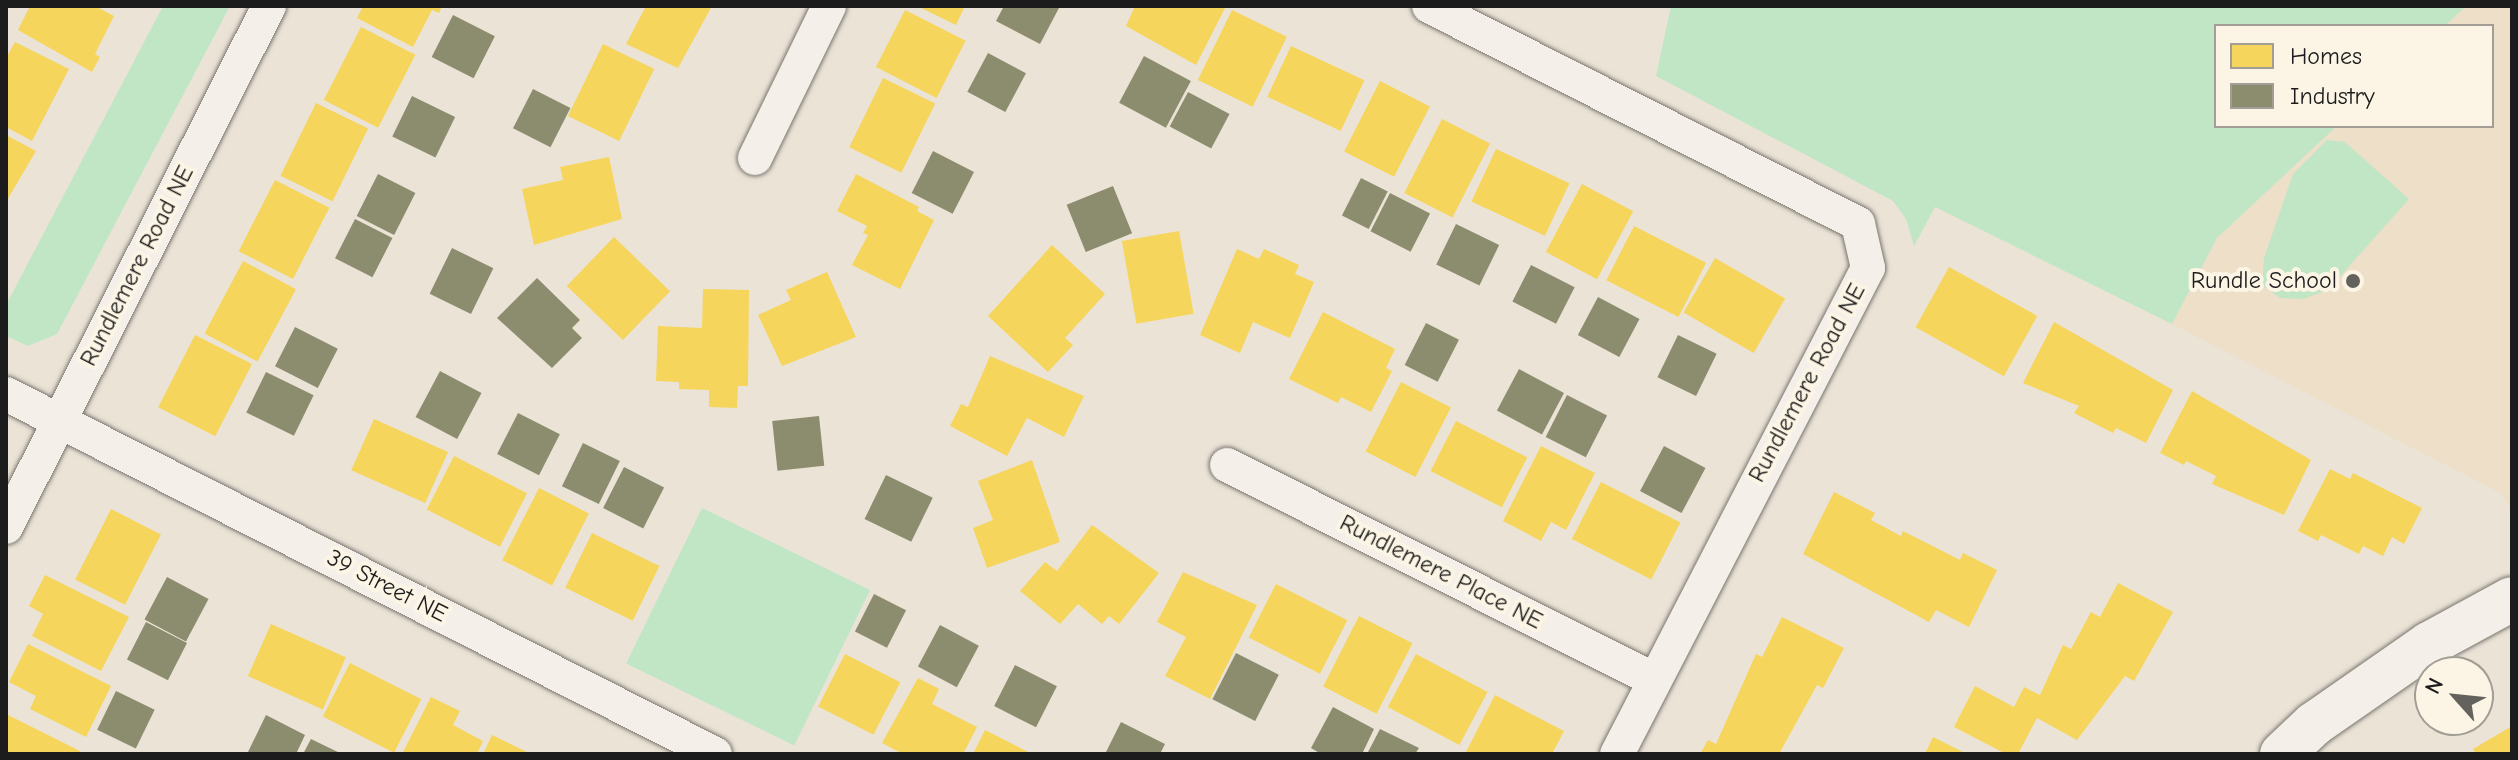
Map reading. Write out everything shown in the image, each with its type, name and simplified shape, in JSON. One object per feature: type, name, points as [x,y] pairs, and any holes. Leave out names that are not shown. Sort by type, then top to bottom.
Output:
[{"type":"street","name":"Rundlemere Road NE","points":[[6,527],[269,6]]},
{"type":"street","points":[[755,158],[829,6]]},
{"type":"street","name":"Rundlemere Road NE","points":[[1429,6],[1858,224],[1868,268],[1617,754]]},
{"type":"street","name":"39 Street NE","points":[[6,394],[715,754]]},
{"type":"street","name":"Rundlemere Place NE","points":[[1227,465],[1655,680]]},
{"type":"street","points":[[2282,754],[2314,724],[2429,644],[2512,599]]},
{"type":"shaded area","name":"Rundle School","points":[[2466,6],[2512,6],[2512,512],[2502,494],[2172,324],[2217,238],[2335,128],[2494,128],[2494,24],[2447,24]]},
{"type":"green space","points":[[163,6],[230,6],[57,334],[28,346],[6,336],[6,305]]},
{"type":"green space","points":[[1671,6],[2466,6],[2447,24],[2214,24],[2214,128],[2335,128],[2217,238],[2172,324],[1935,207],[1914,246],[1906,219],[1893,201],[1656,76]]},
{"type":"green space","points":[[2327,140],[2345,142],[2409,199],[2328,290],[2303,299],[2280,298],[2262,285],[2264,258],[2293,174]]},
{"type":"green space","points":[[702,508],[870,590],[794,745],[626,663]]},
{"type":"building: Homes","points":[[30,6],[95,6],[114,16],[95,54],[100,57],[92,72],[18,30]]},
{"type":"building: Homes","points":[[363,6],[442,6],[439,13],[432,10],[413,47],[357,18]]},
{"type":"building: Homes","points":[[646,6],[712,6],[678,68],[626,44]]},
{"type":"building: Homes","points":[[917,6],[965,6],[956,25]]},
{"type":"building: Homes","points":[[1135,6],[1225,8],[1196,65],[1126,26]]},
{"type":"building: Homes","points":[[905,10],[966,41],[937,98],[876,67]]},
{"type":"building: Homes","points":[[1232,10],[1287,37],[1253,107],[1198,80]]},
{"type":"building: Homes","points":[[361,27],[415,55],[378,128],[324,100]]},
{"type":"building: Homes","points":[[15,42],[69,69],[32,141],[6,127],[6,58]]},
{"type":"building: Homes","points":[[603,44],[654,69],[619,141],[568,116]]},
{"type":"building: Homes","points":[[1291,46],[1364,80],[1341,131],[1267,97]]},
{"type":"building: Homes","points":[[883,78],[935,103],[901,173],[849,147]]},
{"type":"building: Homes","points":[[1380,81],[1430,106],[1394,177],[1344,151]]},
{"type":"building: Homes","points":[[316,103],[368,128],[333,201],[280,176]]},
{"type":"building: Homes","points":[[1442,119],[1490,144],[1452,217],[1404,193]]},
{"type":"building: Homes","points":[[6,135],[36,151],[6,202]]},
{"type":"building: Homes","points":[[1496,149],[1569,183],[1545,236],[1471,202]]},
{"type":"building: Homes","points":[[609,157],[622,219],[534,245],[522,189],[563,180],[560,167]]},
{"type":"building: Homes","points":[[856,174],[919,207],[917,211],[934,220],[900,289],[852,265],[868,235],[863,233],[867,226],[837,211]]},
{"type":"building: Homes","points":[[275,180],[329,208],[293,279],[239,251]]},
{"type":"building: Homes","points":[[1582,184],[1633,211],[1597,279],[1546,252]]},
{"type":"building: Homes","points":[[1634,226],[1706,263],[1678,317],[1606,280]]},
{"type":"building: Homes","points":[[1179,231],[1194,314],[1136,324],[1122,241]]},
{"type":"building: Homes","points":[[614,237],[670,291],[623,340],[567,286]]},
{"type":"building: Homes","points":[[1052,245],[1105,294],[1065,338],[1073,345],[1048,372],[988,316]]},
{"type":"building: Homes","points":[[1237,249],[1259,259],[1264,249],[1299,265],[1295,274],[1314,282],[1290,338],[1253,322],[1240,353],[1200,335]]},
{"type":"building: Homes","points":[[1715,258],[1785,298],[1754,353],[1684,313]]},
{"type":"building: Homes","points":[[243,261],[296,289],[257,362],[205,333]]},
{"type":"building: Homes","points":[[1949,267],[2037,316],[2004,376],[1916,327]]},
{"type":"building: Homes","points":[[827,272],[856,337],[782,366],[758,315],[791,300],[786,290]]},
{"type":"building: Homes","points":[[703,289],[749,290],[748,386],[738,386],[737,408],[709,407],[709,390],[679,389],[679,382],[656,381],[658,326],[702,328]]},
{"type":"building: Homes","points":[[1323,312],[1395,349],[1386,368],[1392,371],[1371,412],[1341,397],[1338,403],[1289,379]]},
{"type":"building: Homes","points":[[2054,322],[2173,390],[2146,443],[2116,428],[2113,433],[2074,413],[2079,406],[2023,383]]},
{"type":"building: Homes","points":[[195,335],[252,364],[215,436],[158,407]]},
{"type":"building: Homes","points":[[990,356],[1084,396],[1064,437],[1027,418],[1007,456],[950,426],[961,404],[968,407]]},
{"type":"building: Homes","points":[[1401,382],[1451,407],[1415,477],[1366,451]]},
{"type":"building: Homes","points":[[2192,391],[2311,460],[2284,515],[2212,484],[2216,476],[2186,461],[2184,465],[2160,453]]},
{"type":"building: Homes","points":[[374,419],[448,452],[425,503],[351,470]]},
{"type":"building: Homes","points":[[1456,421],[1527,457],[1502,507],[1431,471]]},
{"type":"building: Homes","points":[[1541,446],[1595,473],[1566,530],[1551,522],[1541,541],[1503,521]]},
{"type":"building: Homes","points":[[454,456],[527,493],[500,547],[427,509]]},
{"type":"building: Homes","points":[[1032,460],[1060,542],[987,568],[973,528],[993,520],[978,481]]},
{"type":"building: Homes","points":[[2330,469],[2350,479],[2353,473],[2422,508],[2404,544],[2392,537],[2383,556],[2363,546],[2359,554],[2321,535],[2318,541],[2298,531]]},
{"type":"building: Homes","points":[[1601,482],[1680,522],[1651,579],[1572,539]]},
{"type":"building: Homes","points":[[539,488],[589,513],[552,586],[502,560]]},
{"type":"building: Homes","points":[[1834,492],[1875,513],[1871,520],[1901,536],[1903,531],[1960,560],[1963,553],[1997,570],[1969,627],[1936,610],[1929,622],[1803,554]]},
{"type":"building: Homes","points":[[111,509],[161,534],[125,605],[75,579]]},
{"type":"building: Homes","points":[[1092,525],[1159,573],[1119,624],[1109,616],[1102,624],[1078,604],[1060,624],[1020,591],[1045,562],[1057,571]]},
{"type":"building: Homes","points":[[592,533],[659,566],[633,621],[565,588]]},
{"type":"building: Homes","points":[[1183,572],[1257,605],[1210,699],[1165,676],[1186,637],[1157,622]]},
{"type":"building: Homes","points":[[45,575],[129,617],[101,671],[32,636],[43,614],[29,606]]},
{"type":"building: Homes","points":[[2118,583],[2173,612],[2134,681],[2125,676],[2077,740],[2037,718],[2018,754],[2006,754],[1954,727],[1975,686],[2014,707],[2024,687],[2040,695],[2063,645],[2071,649],[2091,612],[2100,617]]},
{"type":"building: Homes","points":[[1276,584],[1347,620],[1320,674],[1249,637]]},
{"type":"building: Homes","points":[[1359,616],[1412,643],[1377,714],[1323,686]]},
{"type":"building: Homes","points":[[1782,617],[1844,648],[1823,688],[1817,685],[1779,754],[1700,754],[1708,740],[1716,744],[1756,654],[1762,657]]},
{"type":"building: Homes","points":[[271,624],[346,657],[323,709],[248,676]]},
{"type":"building: Homes","points":[[28,644],[111,686],[86,737],[30,709],[36,696],[9,682]]},
{"type":"building: Homes","points":[[845,654],[900,682],[873,735],[818,707]]},
{"type":"building: Homes","points":[[1416,654],[1488,692],[1459,745],[1388,707]]},
{"type":"building: Homes","points":[[350,663],[421,699],[394,753],[323,716]]},
{"type":"building: Homes","points":[[918,678],[939,689],[932,704],[977,727],[963,754],[903,754],[882,743]]},
{"type":"building: Homes","points":[[1495,695],[1564,731],[1552,754],[1465,754]]},
{"type":"building: Homes","points":[[431,697],[460,711],[453,725],[483,741],[477,754],[402,754]]},
{"type":"building: Homes","points":[[6,714],[80,751],[78,754],[6,754]]},
{"type":"building: Homes","points":[[2512,726],[2512,754],[2476,754],[2473,749]]},
{"type":"building: Homes","points":[[985,730],[1032,754],[973,754]]},
{"type":"building: Homes","points":[[492,735],[531,754],[483,754]]},
{"type":"building: Homes","points":[[1933,737],[1967,754],[1925,754]]},
{"type":"building: Industry","points":[[1004,6],[1060,6],[1040,44],[996,21]]},
{"type":"building: Industry","points":[[453,15],[495,36],[474,78],[432,57]]},
{"type":"building: Industry","points":[[988,53],[1026,73],[1005,112],[967,92]]},
{"type":"building: Industry","points":[[1144,56],[1191,81],[1166,128],[1119,103]]},
{"type":"building: Industry","points":[[533,89],[570,108],[550,147],[513,128]]},
{"type":"building: Industry","points":[[1188,92],[1229,114],[1211,149],[1170,126]]},
{"type":"building: Industry","points":[[412,96],[455,117],[435,157],[392,136]]},
{"type":"building: Industry","points":[[933,151],[974,172],[953,214],[912,193]]},
{"type":"building: Industry","points":[[378,174],[415,193],[394,235],[357,216]]},
{"type":"building: Industry","points":[[1361,178],[1388,192],[1369,229],[1342,215]]},
{"type":"building: Industry","points":[[1113,186],[1132,233],[1086,252],[1067,205]]},
{"type":"building: Industry","points":[[1390,193],[1430,213],[1411,252],[1370,231]]},
{"type":"building: Industry","points":[[355,219],[392,238],[372,277],[335,258]]},
{"type":"building: Industry","points":[[1456,224],[1499,245],[1479,285],[1436,264]]},
{"type":"building: Industry","points":[[452,248],[493,268],[471,314],[430,294]]},
{"type":"building: Industry","points":[[1531,265],[1575,287],[1556,324],[1512,302]]},
{"type":"building: Industry","points":[[537,278],[580,320],[572,328],[582,338],[552,368],[497,318]]},
{"type":"building: Industry","points":[[1598,297],[1639,319],[1619,357],[1578,335]]},
{"type":"building: Industry","points":[[1426,323],[1459,340],[1438,382],[1405,365]]},
{"type":"building: Industry","points":[[295,327],[338,349],[318,388],[275,366]]},
{"type":"building: Industry","points":[[1678,335],[1717,354],[1696,396],[1657,377]]},
{"type":"building: Industry","points":[[1519,369],[1564,393],[1542,434],[1497,410]]},
{"type":"building: Industry","points":[[440,371],[481,393],[457,439],[416,417]]},
{"type":"building: Industry","points":[[266,372],[314,395],[294,436],[246,412]]},
{"type":"building: Industry","points":[[1567,395],[1607,415],[1586,457],[1546,437]]},
{"type":"building: Industry","points":[[518,413],[560,434],[539,475],[497,454]]},
{"type":"building: Industry","points":[[819,416],[824,466],[777,471],[772,421]]},
{"type":"building: Industry","points":[[583,443],[620,461],[599,504],[562,486]]},
{"type":"building: Industry","points":[[1664,446],[1705,468],[1682,513],[1640,491]]},
{"type":"building: Industry","points":[[624,467],[664,487],[643,528],[603,508]]},
{"type":"building: Industry","points":[[886,475],[933,498],[911,542],[865,519]]},
{"type":"building: Industry","points":[[167,577],[208,599],[186,641],[144,619]]},
{"type":"building: Industry","points":[[874,594],[906,610],[887,648],[855,631]]},
{"type":"building: Industry","points":[[146,622],[187,643],[168,680],[127,659]]},
{"type":"building: Industry","points":[[940,625],[979,646],[957,687],[918,666]]},
{"type":"building: Industry","points":[[1236,653],[1279,675],[1255,721],[1212,699]]},
{"type":"building: Industry","points":[[1015,665],[1057,686],[1036,727],[994,706]]},
{"type":"building: Industry","points":[[116,691],[155,710],[136,748],[97,730]]},
{"type":"building: Industry","points":[[1333,707],[1374,729],[1362,754],[1321,754],[1311,748]]},
{"type":"building: Industry","points":[[266,715],[305,735],[296,754],[247,754]]},
{"type":"building: Industry","points":[[1121,722],[1165,744],[1160,754],[1105,754]]},
{"type":"building: Industry","points":[[1380,729],[1419,748],[1415,754],[1367,754]]},
{"type":"building: Industry","points":[[311,739],[342,754],[303,754]]},
{"type":"place","name":"Rundle School","points":[[2353,281]]}]
